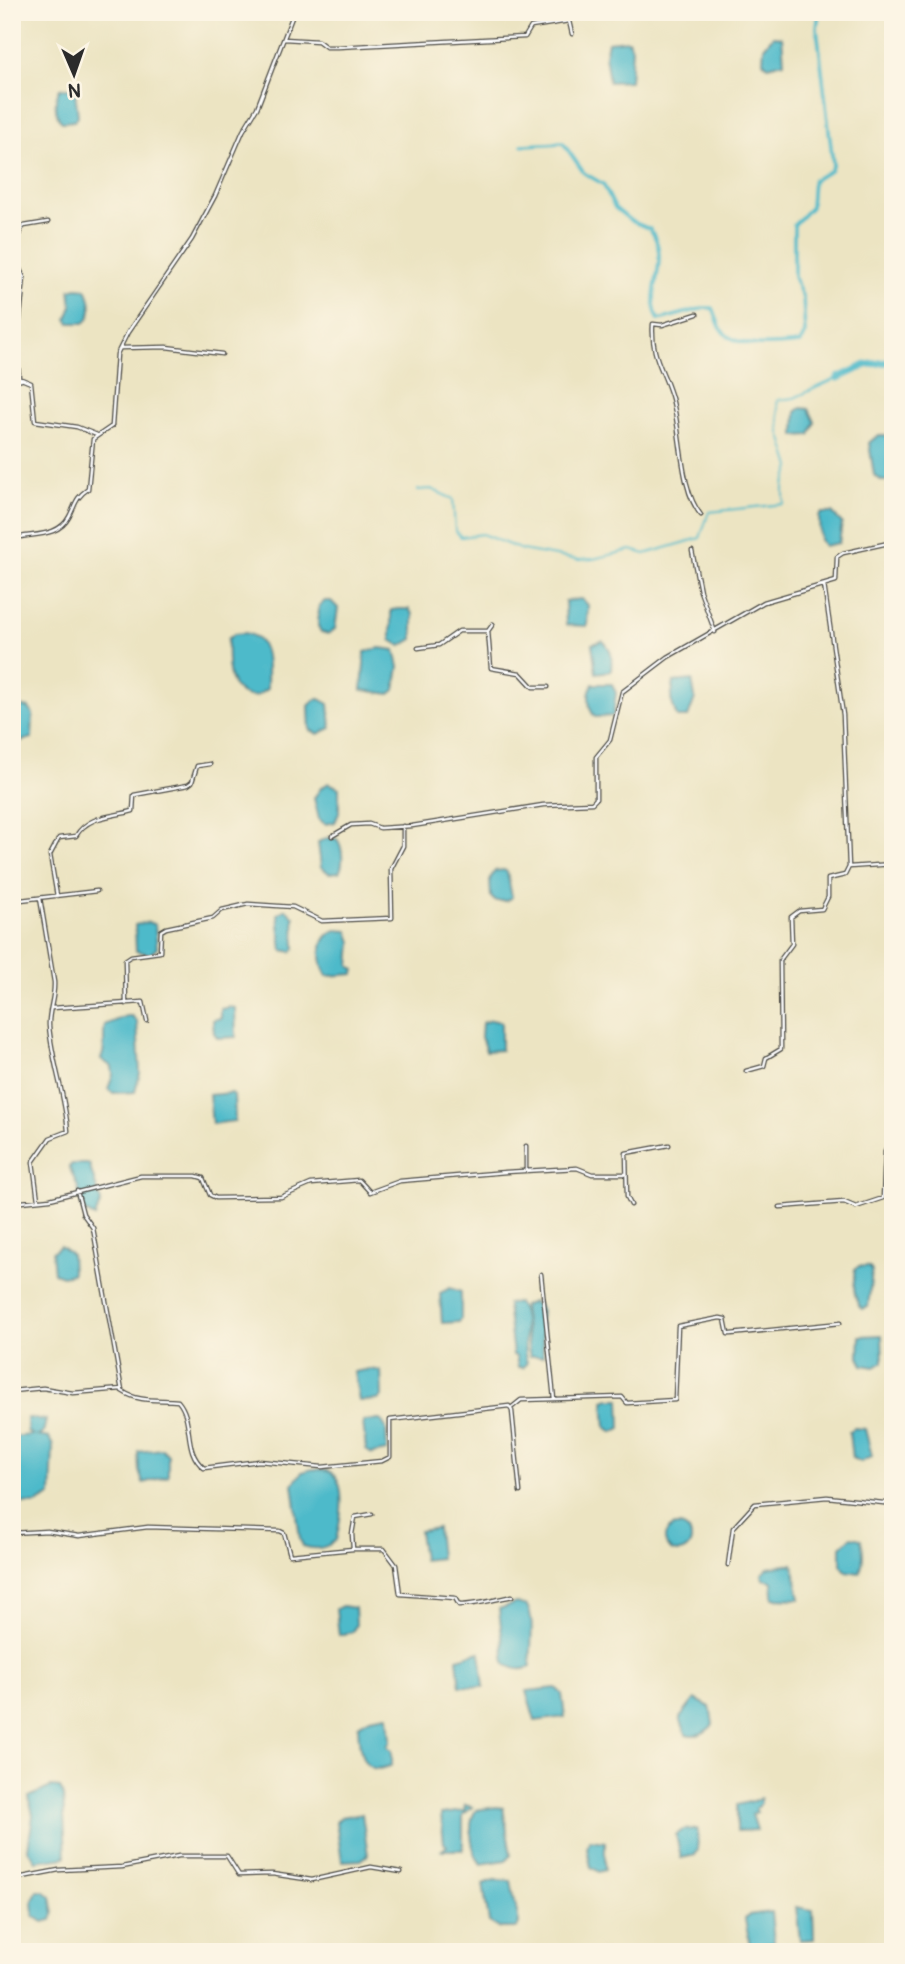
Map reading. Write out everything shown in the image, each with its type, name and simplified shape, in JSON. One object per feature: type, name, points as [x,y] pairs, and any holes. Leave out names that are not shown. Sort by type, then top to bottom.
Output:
[{"type":"street","points":[[12,382],[21,380],[31,383],[35,421],[77,428],[97,435],[110,430],[114,364],[120,348],[192,239],[215,196],[243,131],[257,108],[294,12]]},
{"type":"street","points":[[572,12],[569,21],[572,34]]},
{"type":"street","points":[[284,39],[318,41],[326,47],[338,47],[523,37],[527,36],[531,27],[569,21]]},
{"type":"street","points":[[21,380],[17,346],[24,285],[17,263],[20,231],[24,226],[48,222]]},
{"type":"street","points":[[697,314],[662,325],[653,324],[652,335],[656,362],[671,395],[689,497],[701,515]]},
{"type":"street","points":[[120,348],[166,347],[222,354]]},
{"type":"street","points":[[12,538],[44,535],[68,520],[75,499],[88,489],[92,445],[97,435]]},
{"type":"street","points":[[332,836],[351,825],[403,827],[543,805],[592,803],[596,799],[596,757],[610,740],[622,692],[668,657],[764,602],[836,581],[837,557],[893,542]]},
{"type":"street","points":[[692,551],[699,586],[715,632]]},
{"type":"street","points":[[746,1071],[764,1066],[766,1058],[781,1049],[779,960],[792,944],[791,917],[799,911],[822,909],[828,897],[828,879],[845,875],[849,867],[843,715],[824,585]]},
{"type":"street","points":[[493,624],[488,631],[491,668],[520,673],[533,687],[548,687]]},
{"type":"street","points":[[418,649],[439,645],[459,631],[488,631]]},
{"type":"street","points":[[57,896],[50,855],[59,838],[76,836],[82,826],[103,815],[132,811],[134,794],[188,785],[192,782],[197,766],[210,764]]},
{"type":"street","points":[[127,1004],[125,960],[131,956],[160,952],[161,931],[166,928],[213,918],[222,910],[248,904],[293,907],[322,921],[392,918],[391,870],[403,846],[403,827]]},
{"type":"street","points":[[849,867],[893,864]]},
{"type":"street","points":[[12,901],[97,891]]},
{"type":"street","points":[[38,1200],[33,1161],[50,1138],[62,1136],[68,1131],[49,1023],[54,982],[40,898]]},
{"type":"street","points":[[52,1008],[143,1002],[147,1021]]},
{"type":"street","points":[[780,1206],[844,1202],[856,1207],[883,1198],[885,1152],[893,1126]]},
{"type":"street","points":[[631,1205],[627,1197],[625,1160],[628,1152],[669,1145]]},
{"type":"street","points":[[526,1146],[526,1171]]},
{"type":"street","points":[[12,1203],[38,1200],[141,1176],[196,1176],[203,1178],[210,1195],[216,1198],[265,1198],[288,1196],[311,1184],[358,1179],[370,1192],[400,1181],[526,1171],[577,1168],[593,1174],[626,1174]]},
{"type":"street","points":[[77,1191],[83,1214],[93,1228],[122,1389],[134,1399],[178,1401],[189,1421],[191,1451],[204,1468],[259,1461],[322,1467],[382,1461],[390,1457],[390,1420],[511,1408],[521,1400],[622,1397],[627,1403],[675,1400],[677,1326],[720,1318],[725,1320],[728,1334],[731,1334],[840,1323]]},
{"type":"street","points":[[541,1274],[554,1399]]},
{"type":"street","points":[[12,1391],[43,1388],[73,1393],[122,1389]]},
{"type":"street","points":[[511,1408],[520,1492]]},
{"type":"street","points":[[728,1565],[733,1528],[755,1504],[827,1497],[893,1504]]},
{"type":"street","points":[[353,1549],[355,1517],[372,1514]]},
{"type":"street","points":[[12,1533],[47,1531],[79,1536],[148,1527],[280,1531],[284,1532],[290,1555],[384,1549],[392,1556],[400,1594],[446,1595],[455,1598],[459,1605],[474,1605],[484,1599],[512,1596]]},
{"type":"street","points":[[12,1879],[59,1870],[122,1867],[200,1855],[228,1856],[239,1875],[272,1874],[312,1880],[372,1867],[401,1872]]},
{"type":"water","points":[[773,36],[782,37],[784,62],[768,66],[763,61],[764,47]]},
{"type":"water","points":[[628,40],[632,48],[630,81],[609,82],[605,55],[608,42]]},
{"type":"water","points":[[60,89],[75,91],[78,116],[74,121],[62,122],[57,115],[56,102]]},
{"type":"water","points":[[86,289],[90,316],[84,323],[70,323],[67,319],[72,306],[70,290]]},
{"type":"water","points":[[801,408],[809,409],[815,422],[810,435],[795,436],[796,412]]},
{"type":"water","points":[[877,436],[893,436],[893,481],[882,481],[874,475],[869,443]]},
{"type":"water","points":[[822,513],[832,513],[842,523],[839,543],[824,546],[820,540],[819,516]]},
{"type":"water","points":[[581,599],[588,605],[587,626],[566,625],[565,601]]},
{"type":"water","points":[[325,601],[331,601],[338,608],[335,629],[328,634],[321,632],[318,626],[319,606]]},
{"type":"water","points":[[409,609],[413,615],[413,639],[401,646],[391,640],[391,610]]},
{"type":"water","points":[[245,633],[259,641],[266,655],[267,689],[256,696],[239,692],[230,677],[228,639],[234,634]]},
{"type":"water","points":[[603,641],[610,651],[611,671],[596,673],[592,644]]},
{"type":"water","points":[[380,648],[395,650],[399,667],[395,690],[390,694],[362,690],[365,652]]},
{"type":"water","points":[[692,680],[695,698],[688,717],[677,717],[671,700],[674,682]]},
{"type":"water","points":[[593,684],[612,684],[616,693],[613,716],[595,717],[593,714],[589,696]]},
{"type":"water","points":[[320,699],[329,704],[331,728],[318,734],[310,730],[309,706],[314,700]]},
{"type":"water","points":[[12,705],[29,708],[33,714],[32,738],[12,744]]},
{"type":"water","points":[[329,783],[339,788],[339,813],[335,822],[325,824],[319,819],[314,798],[321,788]]},
{"type":"water","points":[[327,838],[337,839],[341,847],[342,861],[339,872],[329,873],[321,867],[318,842]]},
{"type":"water","points":[[495,871],[507,872],[512,897],[506,901],[495,901],[491,897],[490,879]]},
{"type":"water","points":[[286,909],[294,917],[295,948],[292,952],[282,950],[278,914]]},
{"type":"water","points":[[148,922],[155,925],[157,948],[150,954],[136,951],[135,925]]},
{"type":"water","points":[[336,930],[348,931],[352,942],[350,966],[355,970],[354,974],[327,976],[324,970],[321,950],[326,938]]},
{"type":"water","points":[[235,1008],[236,1037],[218,1038],[214,1033],[213,1020],[221,1018],[221,1009]]},
{"type":"water","points":[[132,1016],[137,1022],[140,1073],[135,1092],[113,1093],[108,1089],[113,1075],[112,1067],[101,1059],[104,1029],[105,1025]]},
{"type":"water","points":[[491,1020],[501,1022],[501,1050],[486,1051],[481,1037],[482,1023]]},
{"type":"water","points":[[209,1095],[234,1095],[235,1121],[212,1124]]},
{"type":"water","points":[[72,1164],[89,1164],[101,1202],[95,1217],[83,1211],[78,1187],[69,1167]]},
{"type":"water","points":[[60,1246],[71,1254],[72,1274],[62,1276],[54,1273],[52,1252]]},
{"type":"water","points":[[859,1266],[869,1267],[872,1271],[868,1307],[862,1309],[855,1296],[854,1285],[855,1269]]},
{"type":"water","points":[[450,1288],[461,1292],[461,1319],[459,1322],[442,1323],[440,1293]]},
{"type":"water","points":[[533,1302],[541,1308],[543,1356],[530,1356],[529,1352],[523,1306]]},
{"type":"water","points":[[517,1303],[524,1324],[527,1362],[523,1368],[518,1367],[516,1356],[513,1355],[507,1304]]},
{"type":"water","points":[[882,1335],[883,1362],[875,1367],[863,1365],[859,1357],[860,1336]]},
{"type":"water","points":[[370,1369],[381,1371],[382,1396],[378,1400],[359,1401],[354,1372]]},
{"type":"water","points":[[620,1399],[621,1428],[613,1432],[606,1427],[604,1401]]},
{"type":"water","points":[[27,1418],[46,1420],[43,1433],[38,1436],[49,1438],[53,1446],[51,1496],[36,1504],[17,1503],[12,1497],[12,1437],[32,1435],[27,1431]]},
{"type":"water","points":[[381,1420],[386,1428],[387,1451],[372,1454],[366,1450],[363,1421]]},
{"type":"water","points":[[854,1428],[865,1429],[872,1456],[861,1462],[852,1458],[849,1432]]},
{"type":"water","points":[[162,1449],[168,1455],[168,1476],[143,1483],[138,1452]]},
{"type":"water","points":[[313,1469],[334,1475],[341,1497],[336,1540],[316,1548],[303,1546],[300,1539],[293,1484],[302,1472]]},
{"type":"water","points":[[678,1526],[687,1530],[691,1539],[687,1548],[678,1552],[669,1548],[665,1539],[669,1530]]},
{"type":"water","points":[[437,1528],[440,1558],[423,1560],[419,1531]]},
{"type":"water","points":[[851,1537],[861,1539],[863,1556],[860,1573],[846,1571],[841,1565],[841,1547]]},
{"type":"water","points":[[793,1564],[800,1599],[773,1598],[772,1581],[763,1579],[762,1574],[768,1568]]},
{"type":"water","points":[[516,1603],[527,1606],[532,1627],[531,1667],[524,1669],[505,1664],[499,1609]]},
{"type":"water","points":[[342,1606],[355,1608],[356,1625],[352,1632],[339,1635],[336,1609]]},
{"type":"water","points":[[480,1652],[484,1687],[460,1686],[457,1658]]},
{"type":"water","points":[[556,1688],[562,1694],[565,1717],[535,1721],[526,1691]]},
{"type":"water","points":[[695,1699],[710,1707],[713,1724],[704,1732],[690,1735],[686,1734],[680,1718]]},
{"type":"water","points":[[388,1715],[390,1741],[387,1746],[392,1751],[392,1765],[374,1768],[368,1765],[361,1752],[358,1725],[370,1718]]},
{"type":"water","points":[[51,1787],[60,1788],[63,1794],[66,1857],[36,1861],[28,1849],[33,1815],[29,1797]]},
{"type":"water","points":[[761,1799],[755,1809],[757,1812],[752,1814],[757,1830],[737,1831],[737,1805]]},
{"type":"water","points":[[465,1805],[472,1807],[463,1815],[463,1850],[442,1850],[447,1846],[444,1843],[441,1814],[464,1811]]},
{"type":"water","points":[[503,1808],[511,1855],[506,1860],[481,1864],[471,1837],[473,1816],[476,1810]]},
{"type":"water","points":[[362,1814],[368,1855],[361,1860],[342,1861],[336,1822],[341,1817]]},
{"type":"water","points":[[697,1829],[698,1850],[695,1855],[681,1858],[676,1835],[683,1830]]},
{"type":"water","points":[[590,1840],[605,1842],[605,1870],[599,1872],[591,1867],[587,1848]]},
{"type":"water","points":[[494,1880],[511,1881],[519,1923],[517,1928],[499,1928],[489,1922],[483,1884]]},
{"type":"water","points":[[37,1891],[44,1891],[51,1897],[54,1914],[52,1920],[43,1922],[34,1916],[33,1900]]},
{"type":"water","points":[[796,1907],[813,1910],[814,1939],[800,1940]]},
{"type":"water","points":[[771,1912],[774,1943],[750,1946],[745,1919],[749,1915]]},
{"type":"waterway","points":[[522,145],[563,143],[584,173],[603,184],[615,208],[631,221],[650,229],[659,253],[654,299],[659,320],[713,308],[722,331],[741,342],[761,345],[800,343],[805,333],[803,298],[794,277],[794,225],[811,207],[813,180],[830,171],[833,164],[817,28],[819,12]]},
{"type":"waterway","points":[[838,378],[866,365],[893,361]]},
{"type":"waterway","points":[[418,490],[431,489],[453,499],[455,530],[461,537],[482,534],[522,550],[578,560],[631,550],[645,554],[700,538],[709,512],[784,504],[784,486],[791,467],[780,432],[777,400],[794,398],[838,378]]}]
